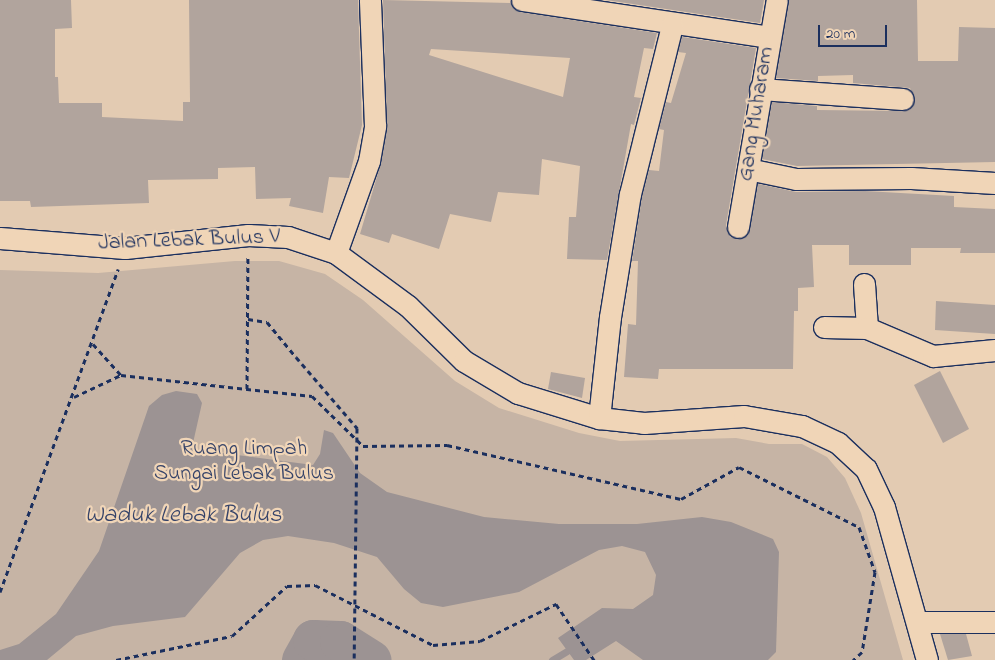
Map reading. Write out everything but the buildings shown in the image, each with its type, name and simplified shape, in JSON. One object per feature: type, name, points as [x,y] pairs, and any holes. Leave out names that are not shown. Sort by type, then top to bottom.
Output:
[{"type":"street","points":[[336,253],[369,161],[375,126],[370,0]]},
{"type":"street","points":[[522,0],[672,25],[769,37]]},
{"type":"street","name":"Gang Muharam","points":[[738,227],[760,88],[777,0]]},
{"type":"street","points":[[599,418],[610,317],[630,194],[672,25]]},
{"type":"street","points":[[760,88],[903,100]]},
{"type":"street","points":[[748,169],[796,179],[911,178],[995,183]]},
{"type":"street","name":"Jalan Lebak Bulus V","points":[[0,238],[125,248],[248,235],[288,237],[336,253],[408,306],[464,361],[518,393],[599,418],[644,423],[744,416],[802,426],[838,443],[866,468],[884,507],[927,660]]},
{"type":"street","points":[[864,284],[867,328]]},
{"type":"street","points":[[824,327],[867,328],[933,356],[995,350]]},
{"type":"street","points":[[917,622],[995,622]]},
{"type":"path","points":[[247,389],[248,235]]},
{"type":"path","points":[[0,592],[74,397],[125,248]]},
{"type":"path","points":[[248,319],[266,322],[357,428],[354,660]]},
{"type":"path","points":[[93,344],[121,375]]},
{"type":"path","points":[[74,397],[121,375],[312,396],[363,446],[447,445],[681,499],[739,467],[859,526],[875,572],[862,652],[852,660]]},
{"type":"path","points":[[116,660],[232,636],[287,586],[315,585],[433,645],[480,641],[556,604],[593,659]]},
{"type":"green space","name":"Ruang Limpah Sungai Lebak Bulus","points":[[235,261],[279,261],[325,274],[363,300],[455,381],[499,408],[579,433],[620,441],[736,438],[769,444],[802,444],[827,457],[845,478],[861,513],[903,660],[0,660],[0,270],[98,273]]},
{"type":"water","name":"Waduk Lebak Bulus","points":[[176,391],[197,394],[202,403],[193,443],[199,450],[313,465],[320,454],[324,430],[333,433],[360,473],[387,492],[484,517],[559,524],[637,524],[702,517],[731,522],[773,539],[779,552],[776,652],[768,660],[643,660],[616,641],[586,660],[574,660],[558,638],[602,608],[633,609],[653,595],[656,575],[645,552],[622,546],[599,550],[519,592],[443,607],[421,603],[404,589],[377,557],[334,543],[288,536],[263,540],[240,553],[185,617],[113,626],[76,636],[47,660],[0,660],[0,650],[19,644],[56,614],[99,551],[149,406],[162,395]]},
{"type":"waterway","points":[[302,660],[313,640],[340,641],[370,660]]},
{"type":"waterway","points":[[552,660],[567,651]]}]
